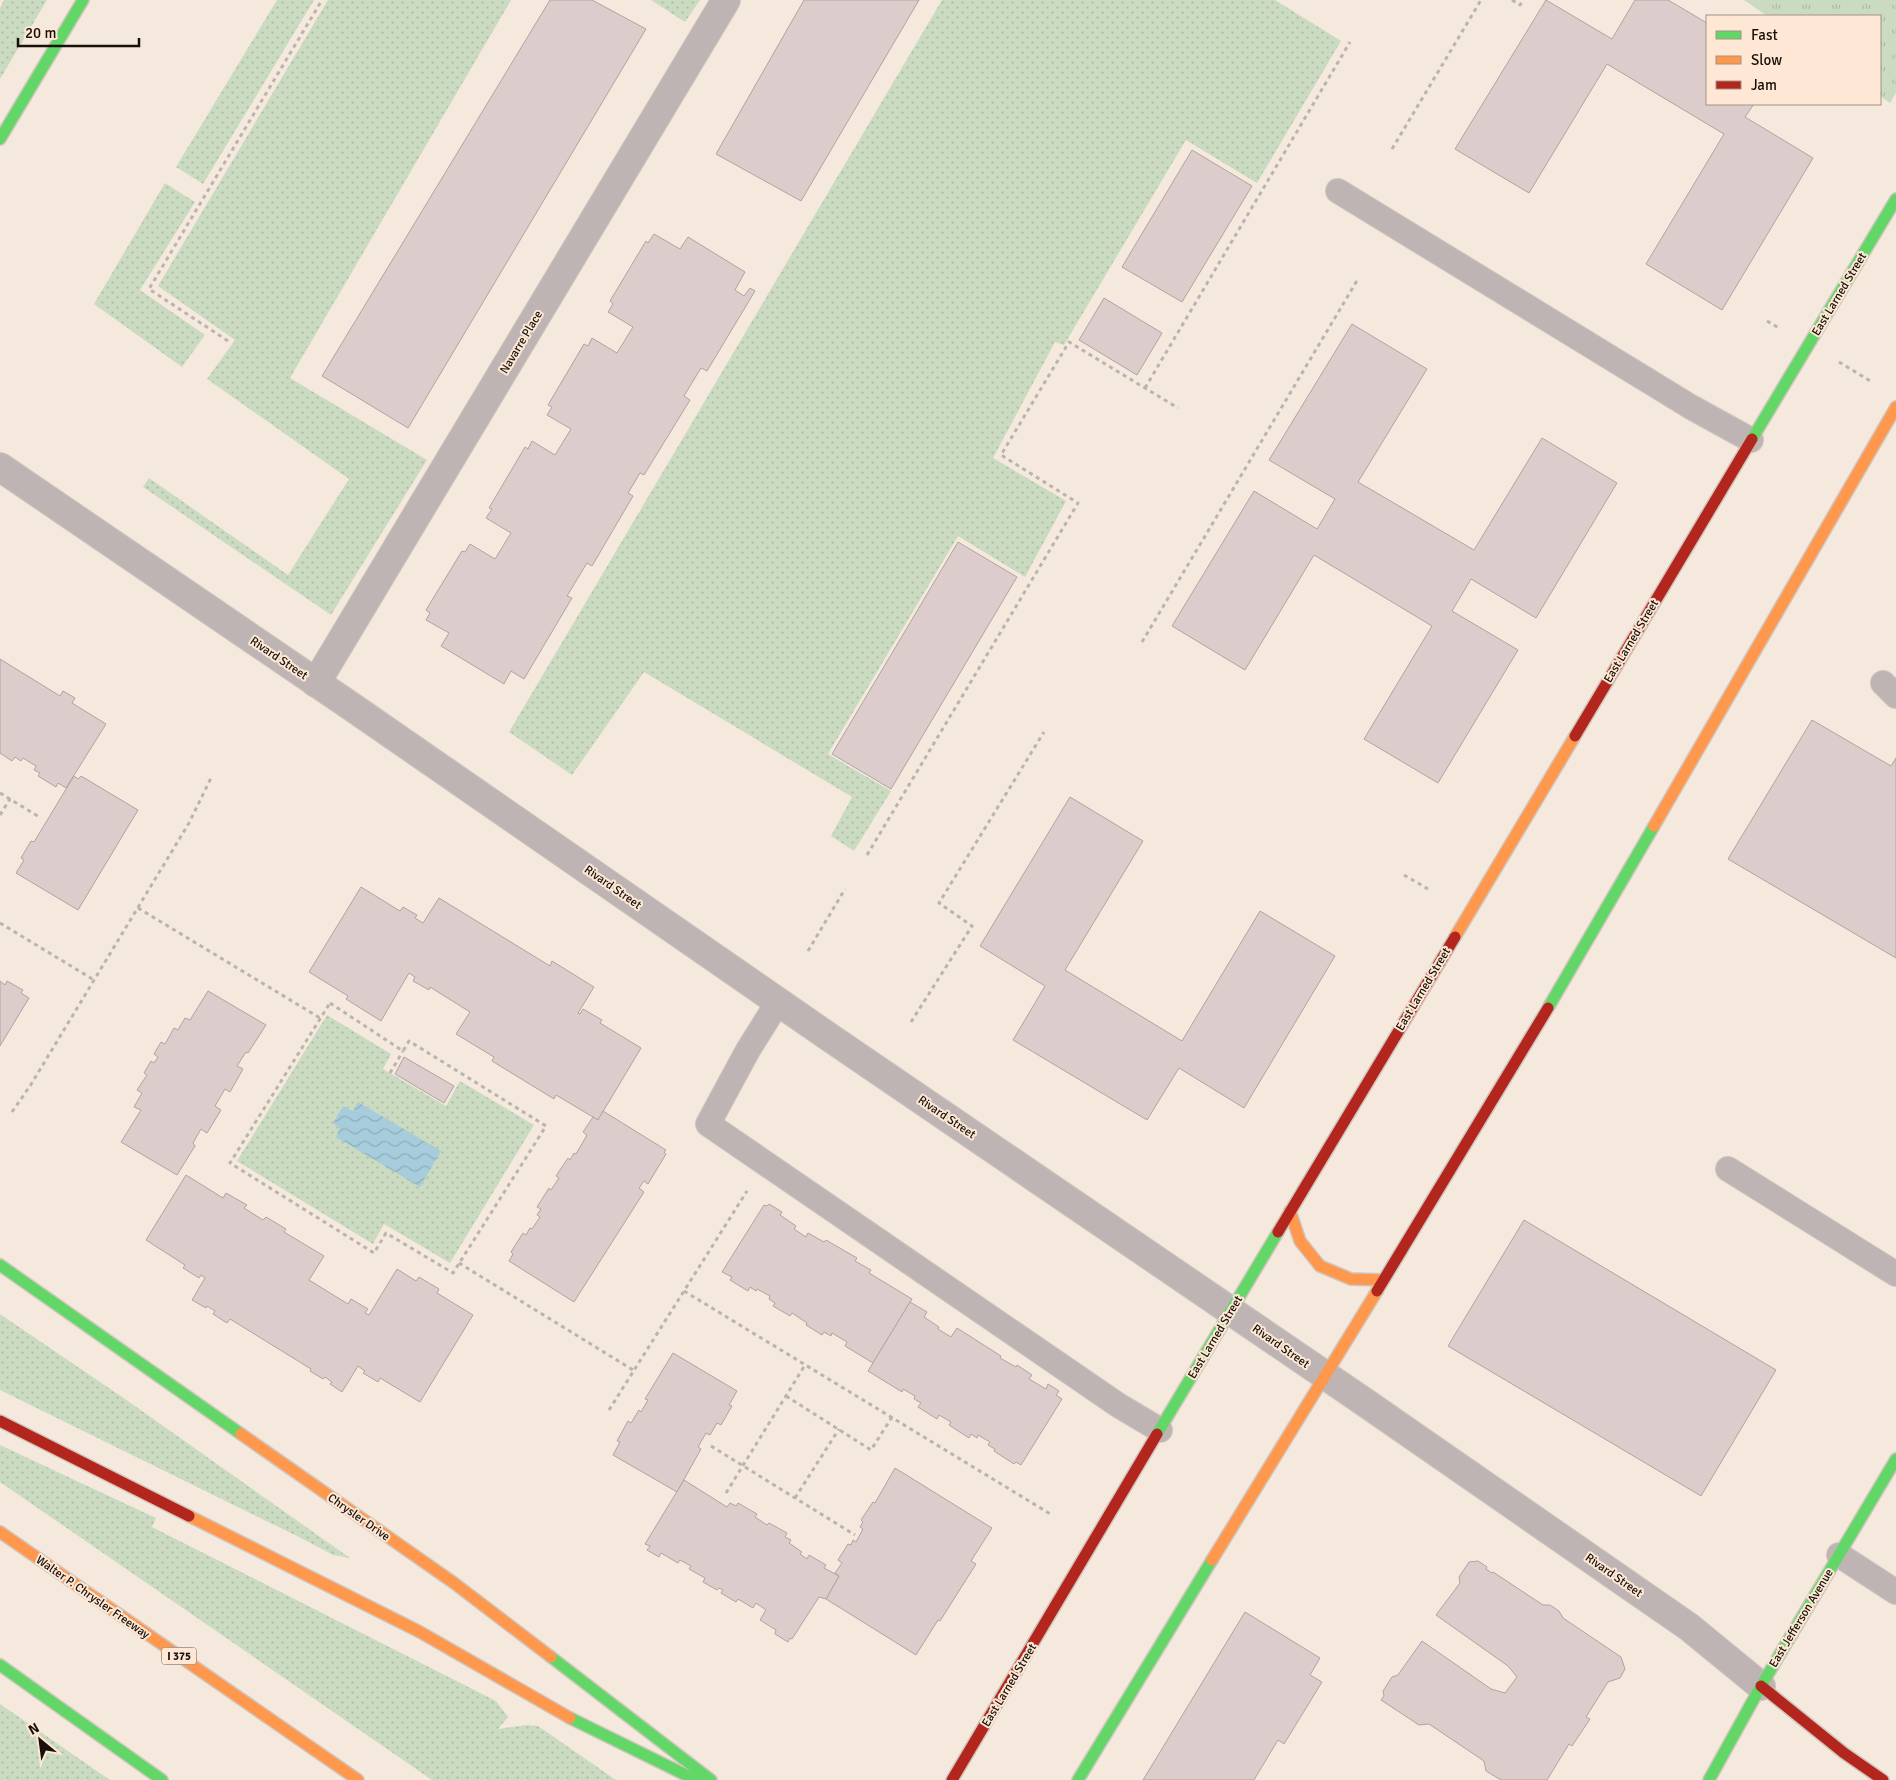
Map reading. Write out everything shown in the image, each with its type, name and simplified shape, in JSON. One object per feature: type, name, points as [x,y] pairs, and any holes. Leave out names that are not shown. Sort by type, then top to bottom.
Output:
[{"type":"main road","points":[[0,139],[83,0]]},
{"type":"main road","name":"East Larned Street","points":[[952,1780],[1896,199]]},
{"type":"main road","points":[[1078,1780],[1528,1043],[1896,407]]},
{"type":"main road","points":[[1290,1212],[1300,1241],[1320,1266],[1351,1279],[1383,1280]]},
{"type":"main road","name":"Chrysler Drive","points":[[0,1265],[454,1583],[710,1780]]},
{"type":"main road","points":[[0,1421],[420,1632],[573,1719],[696,1780]]},
{"type":"main road","name":"East Jefferson Avenue","points":[[1709,1780],[1761,1686],[1896,1459]]},
{"type":"main road","name":"Walter P. Chrysler Freeway","points":[[0,1532],[358,1780]]},
{"type":"main road","points":[[0,1665],[162,1780]]},
{"type":"main road","name":"Rivard Street","points":[[1761,1686],[1844,1753],[1883,1780]]},
{"type":"street","name":"Navarre Place","points":[[316,684],[726,0]]},
{"type":"street","name":"Rivard Street","points":[[0,467],[1690,1627],[1761,1686]]},
{"type":"lane","points":[[1338,191],[1691,406],[1751,440]]},
{"type":"lane","points":[[778,1002],[748,1050],[708,1124],[1104,1396],[1160,1430]]},
{"type":"lane","points":[[1728,1169],[1896,1274]]},
{"type":"lane","points":[[1838,1554],[1896,1592]]},
{"type":"path","points":[[228,341],[148,289],[322,0]]},
{"type":"path","points":[[1392,149],[1481,0]]},
{"type":"path","points":[[1512,0],[1520,5],[1523,0]]},
{"type":"path","points":[[1145,388],[1350,42]]},
{"type":"path","points":[[1142,642],[1358,278]]},
{"type":"path","points":[[867,855],[1078,502],[1001,455],[1069,342],[1178,408]]},
{"type":"path","points":[[910,1022],[972,926],[939,903],[1044,732]]},
{"type":"path","points":[[12,1112],[30,1086],[189,823],[211,778]]},
{"type":"path","points":[[0,793],[41,818]]},
{"type":"path","points":[[0,815],[10,798]]},
{"type":"path","points":[[1404,875],[1428,889]]},
{"type":"path","points":[[808,951],[846,889]]},
{"type":"path","points":[[138,908],[320,1018]]},
{"type":"path","points":[[0,923],[94,980]]},
{"type":"path","points":[[390,1073],[403,1051],[408,1041],[546,1126],[453,1273],[386,1233],[374,1253],[230,1163],[330,1003],[403,1051]]},
{"type":"path","points":[[609,1410],[747,1190]]},
{"type":"path","points":[[459,1263],[634,1370]]},
{"type":"path","points":[[684,1291],[1052,1515]]},
{"type":"path","points":[[726,1493],[805,1365]]},
{"type":"path","points":[[786,1396],[872,1450],[892,1417]]},
{"type":"path","points":[[794,1498],[839,1429]]},
{"type":"path","points":[[711,1446],[855,1534]]},
{"type":"green space","points":[[4,0],[47,0],[0,79],[0,8]]},
{"type":"green space","points":[[277,0],[314,0],[203,184],[176,167]]},
{"type":"green space","points":[[328,0],[511,0],[290,378],[427,460],[331,615],[143,487],[149,478],[288,575],[349,479],[207,379],[235,340],[158,286]]},
{"type":"green space","points":[[651,0],[700,0],[685,22]]},
{"type":"green space","points":[[942,0],[1275,0],[1341,41],[1257,183],[1186,140],[1064,345],[1055,342],[993,458],[1066,501],[1025,577],[958,536],[828,754],[891,791],[854,851],[831,836],[852,797],[644,672],[572,775],[509,732]]},
{"type":"green space","points":[[1744,0],[1896,0],[1896,93],[1890,103],[1881,97],[1881,15],[1766,15]]},
{"type":"green space","points":[[165,183],[195,202],[140,290],[205,335],[182,367],[94,304]]},
{"type":"green space","points":[[327,1015],[391,1054],[383,1069],[446,1106],[460,1081],[534,1125],[450,1263],[384,1224],[373,1244],[237,1161]]},
{"type":"green space","points":[[0,1314],[125,1399],[350,1558],[333,1555],[0,1390]]},
{"type":"green space","points":[[0,1445],[156,1518],[152,1527],[496,1701],[508,1717],[498,1729],[527,1725],[538,1726],[616,1780],[432,1780],[0,1482]]},
{"type":"green space","points":[[0,1704],[110,1780],[0,1780]]},
{"type":"water","points":[[358,1102],[441,1151],[420,1187],[336,1137],[340,1128],[333,1123],[343,1106],[353,1111]]},
{"type":"building","points":[[550,0],[592,0],[646,29],[408,428],[322,376]]},
{"type":"building","points":[[804,0],[919,0],[801,201],[716,154]]},
{"type":"building","points":[[1546,0],[1612,39],[1635,0],[1668,0],[1706,22],[1706,105],[1753,105],[1745,117],[1813,158],[1722,310],[1646,264],[1724,134],[1607,64],[1529,193],[1455,149]]},
{"type":"building","points":[[1192,150],[1252,186],[1182,302],[1122,267]]},
{"type":"building","points":[[654,234],[680,249],[688,237],[745,272],[735,290],[744,296],[750,288],[755,291],[707,371],[701,368],[684,396],[690,400],[644,475],[640,473],[628,493],[633,496],[592,566],[587,563],[567,596],[572,598],[524,679],[511,671],[504,684],[441,646],[449,633],[426,620],[430,613],[426,610],[462,551],[465,552],[470,544],[495,559],[511,533],[486,518],[492,509],[489,508],[525,447],[528,449],[532,441],[555,455],[571,429],[547,415],[552,407],[548,405],[584,344],[588,346],[592,338],[617,353],[633,327],[608,312],[613,304],[610,301],[646,241],[648,243]]},
{"type":"building","points":[[1104,298],[1162,333],[1137,375],[1079,340]]},
{"type":"building","points":[[1352,324],[1427,369],[1358,482],[1474,550],[1542,438],[1617,483],[1536,618],[1471,579],[1452,611],[1518,650],[1438,783],[1364,739],[1432,626],[1314,555],[1245,670],[1172,626],[1254,491],[1317,529],[1335,499],[1269,460]]},
{"type":"building","points":[[958,542],[1017,577],[891,789],[832,754]]},
{"type":"building","points":[[0,659],[60,696],[63,691],[75,698],[72,703],[106,724],[66,788],[58,783],[56,787],[38,776],[40,773],[34,770],[36,766],[23,758],[21,761],[15,757],[12,761],[0,753]]},
{"type":"building","points":[[1812,720],[1891,766],[1896,758],[1896,958],[1728,859]]},
{"type":"building","points":[[74,776],[78,779],[81,776],[138,810],[78,910],[16,873],[24,860],[21,858],[31,841],[34,842]]},
{"type":"building","points":[[1070,797],[1143,841],[1065,970],[1182,1041],[1260,911],[1335,956],[1244,1108],[1179,1068],[1147,1120],[1013,1040],[1045,986],[980,946]]},
{"type":"building","points":[[361,887],[400,911],[403,907],[417,915],[415,918],[423,923],[439,898],[550,966],[552,961],[594,987],[578,1013],[580,1014],[583,1009],[602,1020],[600,1023],[641,1048],[598,1120],[556,1095],[554,1099],[492,1061],[494,1057],[456,1034],[470,1012],[430,987],[429,990],[413,981],[415,977],[409,973],[381,1021],[346,999],[348,996],[309,972]]},
{"type":"building","points":[[0,981],[5,985],[7,981],[23,990],[21,993],[29,998],[0,1046]]},
{"type":"building","points":[[208,991],[266,1025],[237,1066],[243,1069],[230,1092],[225,1089],[215,1106],[221,1110],[207,1133],[201,1129],[193,1143],[195,1146],[177,1175],[121,1142],[141,1110],[134,1107],[142,1093],[137,1090],[147,1075],[144,1073],[151,1061],[154,1063],[158,1057],[154,1054],[161,1042],[165,1044],[174,1028],[178,1030],[185,1018],[190,1020]]},
{"type":"building","points":[[404,1057],[454,1086],[444,1103],[395,1074]]},
{"type":"building","points":[[603,1111],[666,1150],[664,1152],[666,1154],[648,1184],[644,1181],[639,1188],[644,1192],[574,1302],[509,1261],[513,1254],[511,1252],[523,1233],[526,1235],[540,1217],[537,1215],[541,1209],[537,1207],[549,1188],[551,1190],[559,1178],[556,1176],[568,1158],[570,1160],[574,1153],[576,1154],[587,1135],[583,1132],[593,1117],[598,1120]]},
{"type":"building","points":[[186,1175],[223,1198],[226,1193],[247,1205],[244,1208],[263,1220],[266,1217],[286,1229],[284,1232],[324,1256],[309,1280],[348,1304],[351,1299],[368,1309],[365,1313],[369,1315],[397,1269],[416,1281],[419,1277],[439,1289],[437,1293],[473,1315],[420,1402],[380,1378],[378,1382],[363,1373],[365,1371],[358,1366],[342,1392],[330,1384],[332,1382],[325,1377],[323,1379],[310,1371],[311,1369],[230,1319],[227,1323],[213,1314],[215,1311],[192,1300],[205,1278],[201,1275],[199,1278],[183,1268],[185,1265],[146,1240]]},
{"type":"building","points":[[769,1204],[782,1212],[780,1215],[796,1226],[794,1229],[806,1237],[808,1233],[824,1242],[826,1240],[857,1258],[855,1261],[871,1270],[869,1273],[912,1299],[873,1363],[845,1346],[847,1342],[832,1333],[831,1336],[824,1332],[822,1335],[792,1313],[790,1316],[773,1306],[775,1303],[769,1299],[770,1296],[750,1287],[748,1291],[730,1280],[732,1277],[722,1272],[764,1205],[767,1206]]},
{"type":"building","points":[[1524,1220],[1776,1370],[1701,1496],[1448,1346]]},
{"type":"building","points":[[910,1302],[927,1312],[924,1317],[951,1337],[957,1328],[1001,1356],[1000,1358],[1016,1367],[1017,1365],[1032,1375],[1029,1379],[1046,1389],[1048,1384],[1059,1391],[1056,1395],[1062,1399],[1021,1465],[1016,1462],[1014,1464],[994,1451],[995,1449],[988,1445],[990,1442],[978,1435],[977,1438],[971,1434],[969,1438],[949,1425],[951,1422],[939,1415],[937,1419],[918,1407],[921,1403],[914,1399],[915,1396],[903,1389],[902,1392],[868,1371]]},
{"type":"building","points":[[673,1353],[737,1391],[729,1405],[732,1406],[721,1425],[717,1423],[710,1435],[706,1433],[698,1447],[701,1449],[677,1492],[613,1455],[620,1442],[617,1441],[628,1421],[631,1423],[639,1410],[641,1412],[648,1400],[645,1399]]},
{"type":"building","points":[[895,1468],[992,1528],[971,1561],[976,1564],[916,1655],[826,1599],[839,1576],[835,1573],[842,1563],[838,1560],[848,1544],[851,1545],[853,1540],[856,1542],[863,1529],[860,1527],[863,1522],[861,1520],[873,1502],[875,1503]]},
{"type":"building","points":[[684,1480],[727,1507],[730,1503],[736,1506],[738,1503],[757,1514],[755,1517],[767,1525],[769,1523],[787,1533],[785,1537],[791,1540],[789,1543],[802,1552],[800,1554],[807,1559],[809,1555],[826,1565],[824,1568],[839,1576],[826,1599],[819,1597],[792,1639],[790,1638],[788,1642],[775,1634],[776,1630],[760,1620],[766,1610],[756,1603],[753,1608],[738,1599],[736,1602],[721,1593],[723,1590],[719,1588],[717,1590],[703,1582],[705,1578],[689,1569],[691,1566],[680,1560],[678,1563],[661,1553],[659,1557],[647,1550],[650,1546],[645,1544]]},
{"type":"building","points":[[1478,1561],[1487,1567],[1486,1569],[1543,1605],[1550,1605],[1559,1611],[1563,1618],[1621,1657],[1625,1669],[1620,1678],[1608,1682],[1586,1717],[1590,1719],[1572,1746],[1569,1744],[1547,1780],[1501,1780],[1486,1771],[1484,1761],[1429,1724],[1419,1725],[1381,1700],[1384,1696],[1383,1691],[1392,1677],[1398,1675],[1422,1641],[1491,1689],[1505,1693],[1517,1677],[1508,1666],[1436,1615],[1460,1583],[1459,1577],[1469,1562]]},
{"type":"building","points":[[1245,1612],[1320,1658],[1310,1675],[1322,1682],[1284,1744],[1278,1740],[1254,1780],[1143,1780]]},
{"type":"traffic: fast","points":[[0,139],[83,0]]},
{"type":"traffic: fast","points":[[1752,439],[1896,199]]},
{"type":"traffic: fast","points":[[1548,1008],[1654,826]]},
{"type":"traffic: fast","points":[[1157,1434],[1278,1232]]},
{"type":"traffic: fast","points":[[0,1265],[241,1434]]},
{"type":"traffic: fast","points":[[1709,1780],[1761,1686],[1896,1459]]},
{"type":"traffic: fast","points":[[1078,1780],[1212,1560]]},
{"type":"traffic: fast","points":[[551,1657],[711,1780]]},
{"type":"traffic: fast","points":[[0,1665],[162,1780]]},
{"type":"traffic: fast","points":[[570,1718],[696,1780]]},
{"type":"traffic: slow","points":[[1654,826],[1896,407]]},
{"type":"traffic: slow","points":[[1455,937],[1575,736]]},
{"type":"traffic: slow","points":[[1290,1211],[1300,1241],[1320,1266],[1351,1279],[1383,1280]]},
{"type":"traffic: slow","points":[[1212,1560],[1377,1291]]},
{"type":"traffic: slow","points":[[241,1434],[454,1583],[551,1657]]},
{"type":"traffic: slow","points":[[189,1516],[420,1632],[570,1718]]},
{"type":"traffic: slow","points":[[0,1532],[358,1780]]},
{"type":"traffic: jam","points":[[1575,736],[1752,439]]},
{"type":"traffic: jam","points":[[1278,1232],[1455,937]]},
{"type":"traffic: jam","points":[[1377,1291],[1548,1008]]},
{"type":"traffic: jam","points":[[0,1421],[189,1516]]},
{"type":"traffic: jam","points":[[952,1780],[1157,1434]]},
{"type":"traffic: jam","points":[[1761,1686],[1844,1753],[1883,1780]]}]
